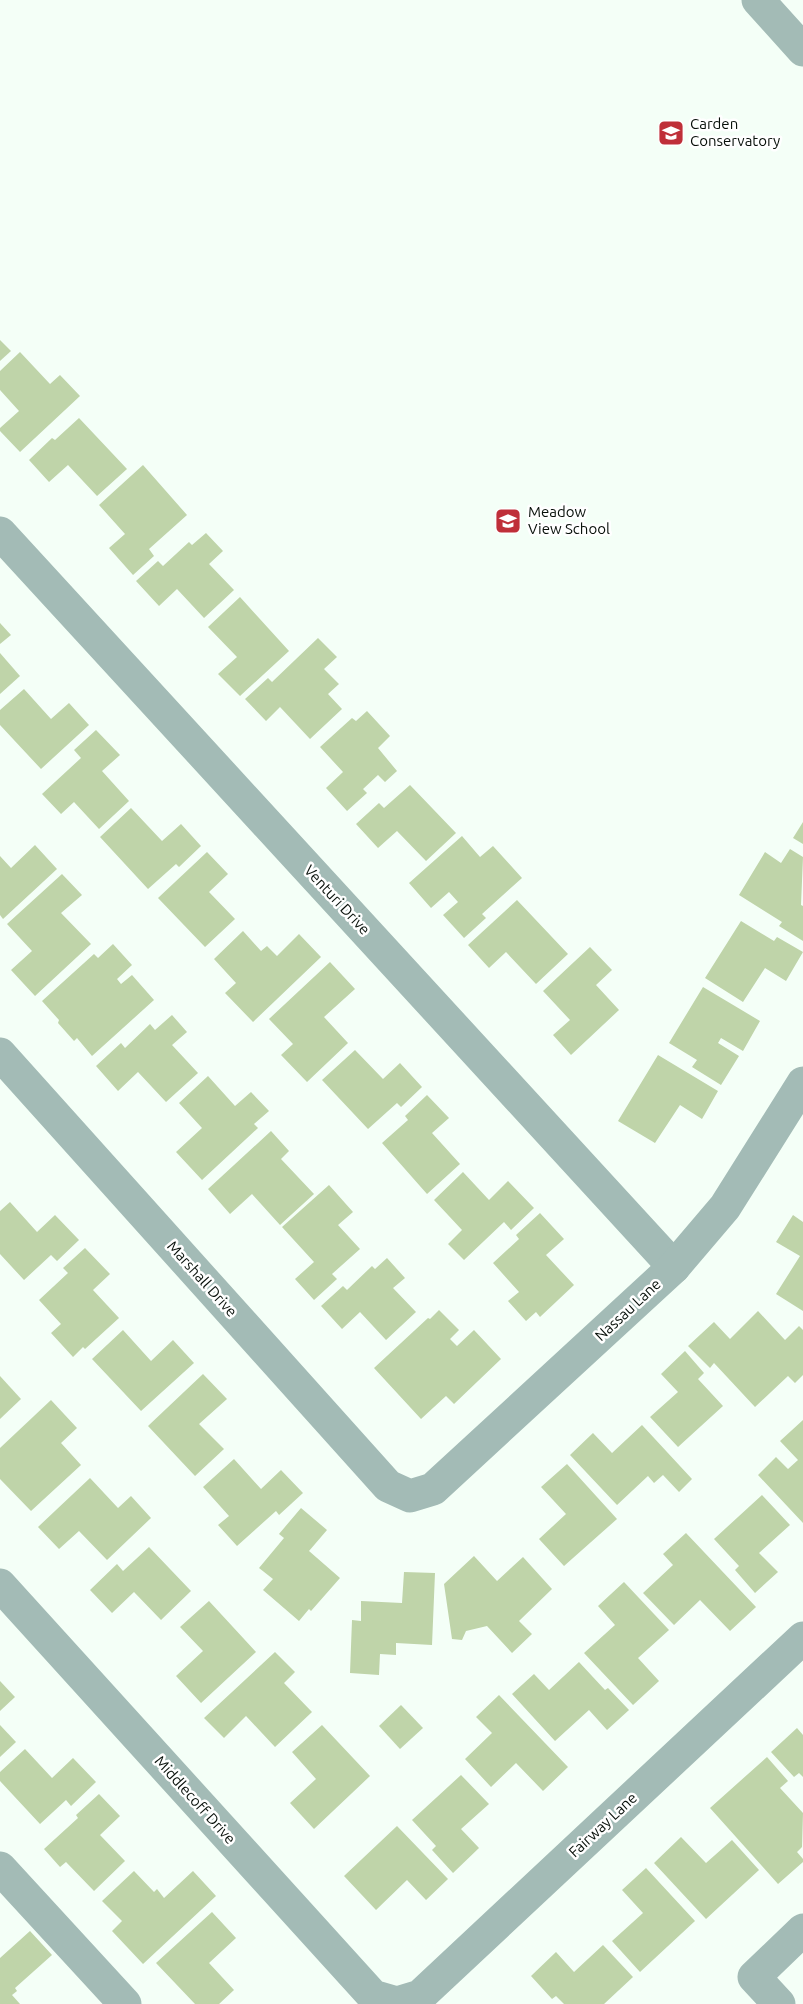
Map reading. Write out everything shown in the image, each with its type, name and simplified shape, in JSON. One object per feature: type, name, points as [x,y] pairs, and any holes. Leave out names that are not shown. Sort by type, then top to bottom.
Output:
[{"type":"street","points":[[758,0],[803,50]]},
{"type":"street","name":"Venturi Drive","points":[[0,533],[674,1267]]},
{"type":"street","name":"Marshall Drive","points":[[0,1054],[388,1486],[410,1496]]},
{"type":"street","name":"Nassau Lane","points":[[410,1496],[433,1489],[674,1267],[725,1207],[803,1083]]},
{"type":"street","name":"Middlecoff Drive","points":[[0,1585],[372,1996],[397,2003]]},
{"type":"street","name":"Fairway Lane","points":[[397,2003],[420,1996],[803,1638]]},
{"type":"street","points":[[0,1868],[125,2004]]},
{"type":"street","points":[[779,2004],[754,1977],[803,1930]]},
{"type":"building","points":[[0,340],[11,351],[0,361]]},
{"type":"building","points":[[20,352],[50,384],[60,375],[80,396],[20,452],[0,431],[0,428],[19,411],[0,390],[0,371]]},
{"type":"building","points":[[79,418],[127,469],[97,496],[68,465],[49,482],[29,460],[52,438],[55,440]]},
{"type":"building","points":[[143,465],[187,515],[149,549],[154,556],[133,575],[109,548],[125,534],[99,505]]},
{"type":"building","points":[[206,533],[223,551],[209,564],[234,590],[204,618],[177,589],[159,606],[136,581],[158,561],[163,566],[189,542],[192,545]]},
{"type":"building","points":[[240,597],[289,651],[240,696],[218,674],[237,657],[208,627]]},
{"type":"building","points":[[0,623],[11,635],[0,644]]},
{"type":"building","points":[[318,638],[337,657],[324,669],[339,684],[328,694],[342,709],[310,739],[280,707],[266,721],[245,699],[268,678],[272,682]]},
{"type":"building","points":[[0,653],[20,676],[0,694]]},
{"type":"building","points":[[24,689],[51,719],[69,703],[89,725],[41,769],[0,725],[0,710]]},
{"type":"building","points":[[367,711],[390,736],[378,748],[397,771],[385,782],[378,775],[363,789],[367,793],[347,811],[326,788],[343,772],[320,747],[352,718],[356,721]]},
{"type":"building","points":[[96,730],[120,755],[102,771],[129,801],[99,829],[74,802],[61,814],[42,794],[81,758],[74,750]]},
{"type":"building","points":[[410,785],[456,833],[426,861],[397,831],[378,848],[356,824],[379,803],[384,808]]},
{"type":"building","points":[[131,808],[162,841],[181,824],[201,846],[179,867],[176,864],[148,889],[100,837]]},
{"type":"building","points":[[803,822],[803,844],[793,838]]},
{"type":"building","points":[[462,836],[480,857],[493,846],[522,878],[482,914],[486,918],[464,938],[443,915],[458,902],[449,892],[431,908],[409,883]]},
{"type":"building","points":[[35,845],[57,869],[3,919],[0,915],[0,856],[11,868]]},
{"type":"building","points":[[790,849],[803,857],[801,905],[803,906],[803,941],[779,926],[782,922],[739,895],[765,852],[781,863]]},
{"type":"building","points":[[207,852],[228,874],[209,892],[235,919],[205,947],[158,898]]},
{"type":"building","points":[[62,874],[82,895],[61,913],[91,944],[35,996],[11,970],[32,951],[7,924]]},
{"type":"building","points":[[517,900],[568,954],[536,984],[506,952],[489,968],[468,945]]},
{"type":"building","points":[[741,921],[774,941],[777,937],[803,952],[786,981],[765,968],[743,1002],[705,978]]},
{"type":"building","points":[[243,931],[261,951],[267,946],[277,956],[299,934],[321,957],[253,1022],[225,993],[236,983],[214,959]]},
{"type":"building","points":[[113,944],[132,965],[117,979],[121,984],[132,975],[154,1000],[92,1056],[77,1038],[74,1041],[42,1001],[94,954],[98,958]]},
{"type":"building","points":[[590,947],[612,970],[596,985],[619,1010],[571,1055],[553,1035],[570,1020],[543,991]]},
{"type":"building","points":[[330,962],[355,989],[324,1017],[348,1043],[307,1082],[281,1055],[293,1044],[269,1019]]},
{"type":"building","points":[[703,987],[760,1021],[743,1051],[721,1038],[718,1043],[739,1056],[721,1085],[692,1067],[697,1060],[669,1043]]},
{"type":"building","points":[[172,1015],[187,1032],[172,1045],[198,1073],[166,1102],[138,1072],[118,1091],[96,1066],[121,1043],[125,1048],[150,1024],[155,1030]]},
{"type":"building","points":[[355,1050],[383,1079],[400,1063],[422,1087],[401,1107],[397,1103],[368,1129],[322,1080]]},
{"type":"building","points":[[658,1055],[718,1091],[702,1119],[680,1105],[655,1143],[618,1121]]},
{"type":"building","points":[[208,1076],[235,1106],[251,1092],[269,1111],[254,1124],[258,1128],[202,1180],[176,1152],[202,1128],[179,1103]]},
{"type":"building","points":[[427,1095],[449,1118],[432,1133],[460,1164],[427,1194],[382,1143],[408,1120],[405,1116]]},
{"type":"building","points":[[271,1131],[289,1151],[281,1159],[314,1194],[280,1225],[252,1194],[230,1214],[208,1189]]},
{"type":"building","points":[[463,1172],[489,1200],[508,1181],[534,1208],[511,1230],[504,1222],[464,1260],[448,1244],[462,1230],[434,1200]]},
{"type":"building","points":[[329,1185],[353,1212],[338,1225],[360,1249],[332,1274],[337,1279],[314,1300],[295,1279],[314,1262],[282,1227]]},
{"type":"building","points":[[10,1202],[37,1232],[55,1215],[79,1240],[57,1261],[51,1255],[24,1280],[0,1254],[0,1211]]},
{"type":"building","points":[[540,1213],[564,1239],[546,1255],[574,1285],[540,1317],[536,1312],[526,1321],[508,1301],[519,1292],[493,1263],[519,1239],[516,1235]]},
{"type":"building","points":[[793,1215],[803,1222],[803,1311],[776,1294],[800,1256],[776,1242]]},
{"type":"building","points":[[85,1248],[110,1274],[93,1290],[119,1318],[73,1357],[51,1333],[61,1324],[39,1300],[68,1273],[63,1268]]},
{"type":"building","points":[[387,1258],[405,1278],[393,1288],[416,1312],[386,1340],[360,1312],[342,1329],[321,1306],[343,1286],[347,1290],[372,1266],[375,1269]]},
{"type":"building","points":[[439,1310],[459,1330],[450,1339],[457,1346],[474,1330],[501,1359],[454,1404],[446,1396],[421,1419],[374,1368]]},
{"type":"building","points":[[758,1311],[785,1340],[799,1326],[803,1330],[803,1375],[795,1383],[788,1376],[755,1407],[714,1363],[710,1368],[688,1346],[714,1322],[730,1339]]},
{"type":"building","points":[[123,1330],[151,1361],[173,1340],[194,1363],[141,1411],[92,1359]]},
{"type":"building","points":[[685,1351],[704,1373],[698,1379],[723,1406],[678,1447],[650,1417],[678,1392],[661,1374]]},
{"type":"building","points":[[203,1374],[227,1399],[199,1424],[224,1449],[195,1476],[148,1426]]},
{"type":"building","points":[[0,1376],[21,1399],[0,1419]]},
{"type":"building","points":[[51,1400],[77,1428],[61,1443],[81,1465],[31,1511],[0,1479],[0,1448]]},
{"type":"building","points":[[803,1420],[803,1523],[758,1475],[776,1457],[788,1469],[798,1460],[780,1441]]},
{"type":"building","points":[[642,1425],[692,1479],[679,1492],[663,1475],[654,1483],[648,1476],[617,1505],[570,1455],[593,1433],[612,1453]]},
{"type":"building","points":[[234,1459],[261,1489],[281,1470],[303,1493],[279,1515],[276,1511],[237,1546],[218,1525],[229,1516],[203,1487]]},
{"type":"building","points":[[567,1464],[617,1519],[564,1566],[539,1539],[566,1514],[541,1487]]},
{"type":"building","points":[[90,1478],[118,1508],[131,1496],[151,1518],[107,1560],[79,1531],[59,1549],[38,1527]]},
{"type":"building","points":[[762,1495],[790,1525],[759,1553],[778,1572],[755,1593],[735,1570],[739,1566],[714,1539]]},
{"type":"building","points":[[301,1508],[327,1530],[309,1551],[340,1578],[299,1621],[263,1590],[273,1579],[259,1568],[284,1538],[279,1534]]},
{"type":"building","points":[[686,1533],[756,1607],[730,1631],[700,1600],[674,1625],[643,1593],[673,1565],[663,1554]]},
{"type":"building","points":[[149,1547],[191,1591],[161,1620],[134,1592],[112,1613],[90,1590],[117,1564],[123,1571]]},
{"type":"building","points":[[474,1556],[497,1581],[523,1557],[552,1589],[519,1621],[532,1634],[512,1653],[487,1626],[466,1631],[462,1640],[452,1639],[444,1584]]},
{"type":"building","points":[[404,1572],[435,1573],[432,1645],[396,1643],[396,1655],[380,1654],[379,1675],[350,1673],[352,1620],[361,1621],[361,1601],[402,1603]]},
{"type":"building","points":[[624,1582],[669,1630],[638,1658],[659,1681],[633,1705],[584,1653],[615,1625],[598,1606]]},
{"type":"building","points":[[209,1601],[256,1652],[201,1703],[176,1676],[203,1651],[180,1627]]},
{"type":"building","points":[[275,1652],[295,1672],[284,1683],[312,1712],[275,1747],[246,1716],[224,1738],[204,1718]]},
{"type":"building","points":[[579,1662],[605,1690],[608,1688],[629,1710],[607,1730],[589,1710],[555,1741],[512,1694],[534,1674],[549,1690]]},
{"type":"building","points":[[0,1681],[15,1697],[0,1711]]},
{"type":"building","points":[[499,1695],[568,1767],[543,1791],[516,1763],[491,1787],[465,1759],[492,1733],[476,1717]]},
{"type":"building","points":[[401,1705],[423,1728],[400,1749],[379,1726]]},
{"type":"building","points":[[0,1725],[16,1742],[0,1757]]},
{"type":"building","points":[[322,1725],[370,1776],[314,1829],[290,1803],[316,1779],[292,1752]]},
{"type":"building","points":[[797,1728],[803,1735],[803,1777],[799,1773],[794,1777],[771,1752]]},
{"type":"building","points":[[25,1749],[52,1778],[73,1758],[96,1782],[71,1806],[66,1800],[40,1824],[0,1781],[0,1772]]},
{"type":"building","points":[[767,1757],[788,1781],[780,1788],[803,1813],[802,1847],[797,1852],[803,1862],[778,1884],[710,1808]]},
{"type":"building","points":[[461,1775],[489,1804],[461,1829],[479,1848],[453,1873],[432,1850],[436,1846],[412,1820]]},
{"type":"building","points":[[99,1794],[120,1816],[100,1835],[125,1861],[94,1891],[66,1862],[60,1867],[44,1849],[78,1818],[76,1815]]},
{"type":"building","points":[[397,1826],[448,1879],[426,1900],[407,1880],[376,1910],[344,1876]]},
{"type":"building","points":[[681,1837],[706,1863],[732,1840],[759,1870],[706,1919],[654,1863]]},
{"type":"building","points":[[646,1868],[695,1921],[640,1972],[612,1941],[643,1913],[622,1890]]},
{"type":"building","points":[[134,1871],[154,1892],[157,1889],[164,1898],[193,1871],[216,1896],[143,1964],[112,1931],[122,1921],[102,1901]]},
{"type":"building","points":[[212,1912],[236,1938],[209,1963],[234,1990],[219,2004],[195,2004],[156,1963]]},
{"type":"building","points":[[30,1931],[52,1955],[15,1988],[17,1991],[12,1995],[20,2004],[0,2004],[0,1958]]},
{"type":"building","points":[[603,1945],[633,1977],[604,2004],[564,2004],[556,1996],[552,1999],[531,1976],[556,1952],[574,1972]]},
{"type":"place","name":"Carden Conservatory","points":[[671,133]]},
{"type":"place","name":"Meadow View School","points":[[508,521]]}]
